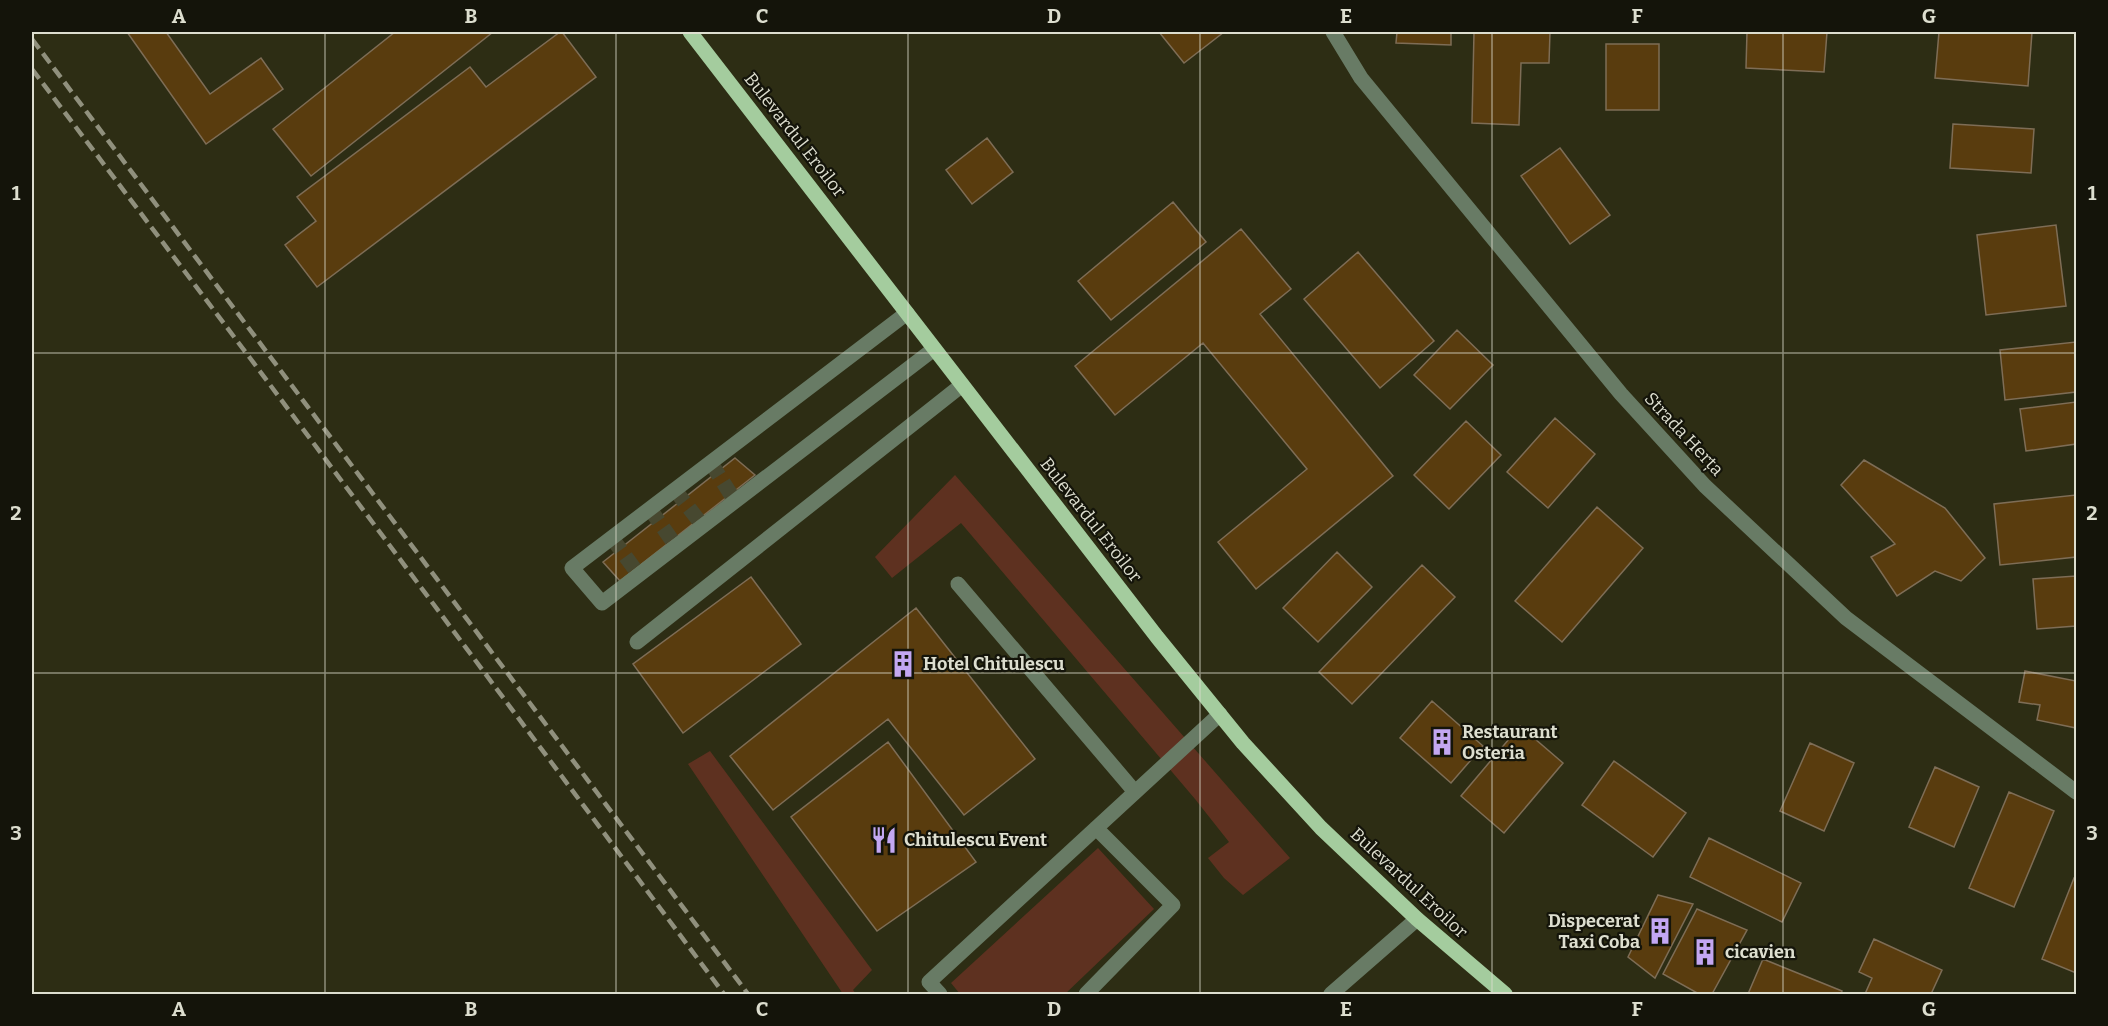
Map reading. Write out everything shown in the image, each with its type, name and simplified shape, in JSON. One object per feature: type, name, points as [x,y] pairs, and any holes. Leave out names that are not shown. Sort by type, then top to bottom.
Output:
[{"type":"main road","name":"Bulevardul Eroilor","points":[[690,32],[1156,637],[1243,743],[1322,828],[1417,919],[1504,994]]},
{"type":"street","name":"Strada Herța","points":[[1333,32],[1361,78],[1621,394],[1705,486],[1846,618],[2076,792]]},
{"type":"street","points":[[907,313],[572,568],[602,603],[934,349]]},
{"type":"street","points":[[636,642],[962,385]]},
{"type":"street","points":[[958,584],[1135,792]]},
{"type":"street","points":[[940,994],[929,982],[1220,714]]},
{"type":"street","points":[[1086,994],[1173,906],[1096,828]]},
{"type":"street","points":[[1331,994],[1417,919]]},
{"type":"shaded area","points":[[955,475],[1290,858],[1243,895],[1224,878],[1208,858],[1229,842],[961,523],[892,578],[875,557]]},
{"type":"shaded area","points":[[710,751],[872,970],[853,990],[856,994],[843,994],[688,764]]},
{"type":"shaded area","points":[[1098,848],[1154,909],[1065,994],[960,994],[951,983]]},
{"type":"building","points":[[127,32],[166,32],[210,94],[261,58],[283,89],[206,144]]},
{"type":"building","points":[[395,32],[493,32],[311,176],[273,129]]},
{"type":"building","points":[[560,32],[596,77],[317,287],[285,245],[316,221],[297,197],[470,67],[486,87]]},
{"type":"building","points":[[1159,32],[1224,32],[1184,63]]},
{"type":"building","points":[[1397,32],[1451,32],[1451,45],[1396,43]]},
{"type":"building","points":[[1474,32],[1550,32],[1549,63],[1521,63],[1519,125],[1472,123]]},
{"type":"building","points":[[1747,32],[1827,32],[1824,72],[1746,68]]},
{"type":"building","points":[[1939,32],[2032,32],[2028,86],[1935,78]]},
{"type":"building","points":[[1606,44],[1659,44],[1659,110],[1606,110]]},
{"type":"building","points":[[1953,124],[2034,129],[2031,173],[1950,168]]},
{"type":"building","points":[[987,138],[1013,172],[972,204],[946,170]]},
{"type":"building","points":[[1560,148],[1610,215],[1570,244],[1521,176]]},
{"type":"building","points":[[1173,202],[1206,242],[1111,320],[1078,281]]},
{"type":"building","points":[[2056,225],[2066,306],[1986,315],[1977,235]]},
{"type":"building","points":[[1241,229],[1291,289],[1260,314],[1393,476],[1256,589],[1218,542],[1307,469],[1203,343],[1115,415],[1075,366]]},
{"type":"building","points":[[1358,252],[1434,341],[1380,388],[1304,299]]},
{"type":"building","points":[[1457,330],[1493,365],[1450,409],[1414,375]]},
{"type":"building","points":[[2076,342],[2076,392],[2005,400],[2000,350]]},
{"type":"building","points":[[2076,402],[2076,444],[2026,451],[2020,409]]},
{"type":"building","points":[[1555,418],[1595,454],[1548,508],[1507,472]]},
{"type":"building","points":[[1466,421],[1501,455],[1449,509],[1414,475]]},
{"type":"building","points":[[735,458],[755,475],[620,581],[603,562]]},
{"type":"building","points":[[1864,460],[1945,508],[1985,558],[1961,581],[1935,571],[1897,596],[1871,557],[1895,544],[1841,485]]},
{"type":"building","points":[[2076,495],[2076,557],[2000,565],[1994,504]]},
{"type":"building","points":[[1597,507],[1643,548],[1562,642],[1515,601]]},
{"type":"building","points":[[1337,552],[1372,587],[1318,642],[1283,608]]},
{"type":"building","points":[[1422,565],[1455,597],[1352,704],[1319,672]]},
{"type":"building","points":[[2076,576],[2076,626],[2037,629],[2033,579]]},
{"type":"building","points":[[751,577],[801,644],[683,733],[633,664]]},
{"type":"building","name":"Hotel Chitulescu","points":[[916,608],[1035,759],[964,815],[888,719],[773,810],[730,756]]},
{"type":"building","points":[[2025,671],[2076,681],[2076,728],[2037,720],[2040,705],[2019,702]]},
{"type":"building","name":"Restaurant Osteria","points":[[1432,701],[1483,746],[1451,783],[1400,738]]},
{"type":"building","points":[[1520,726],[1563,763],[1504,833],[1461,796]]},
{"type":"building","name":"Chitulescu Event","points":[[888,742],[976,862],[877,931],[791,817]]},
{"type":"building","points":[[1810,743],[1854,763],[1824,831],[1780,811]]},
{"type":"building","points":[[1614,761],[1686,813],[1653,857],[1582,805]]},
{"type":"building","points":[[1935,767],[1979,787],[1954,847],[1909,827]]},
{"type":"building","points":[[2009,792],[2054,811],[2014,907],[1969,888]]},
{"type":"building","points":[[1709,838],[1801,883],[1782,922],[1690,877]]},
{"type":"building","points":[[2074,878],[2076,879],[2076,973],[2042,959]]},
{"type":"building","name":"Dispecerat Taxi Coba","points":[[1658,895],[1693,904],[1655,978],[1628,957]]},
{"type":"building","name":"cicavien","points":[[1697,909],[1747,930],[1712,994],[1699,994],[1663,974]]},
{"type":"building","points":[[1874,939],[1942,970],[1931,994],[1865,994],[1872,978],[1859,972]]},
{"type":"building","points":[[1763,959],[1842,991],[1841,994],[1748,994]]},
{"type":"tunnel","points":[[711,463],[735,501]]},
{"type":"tunnel","points":[[675,490],[703,526]]},
{"type":"tunnel","points":[[650,509],[676,546]]},
{"type":"tunnel","points":[[612,538],[639,575]]},
{"type":"railway","points":[[32,39],[748,994]]},
{"type":"railway","points":[[32,69],[724,994]]},
{"type":"place","name":"Hotel Chitulescu","points":[[903,664]]},
{"type":"place","name":"Restaurant Osteria","points":[[1442,742]]},
{"type":"place","name":"Chitulescu Event","points":[[884,840]]},
{"type":"place","name":"Dispecerat Taxi Coba","points":[[1660,931]]},
{"type":"place","name":"cicavien","points":[[1705,952]]}]
